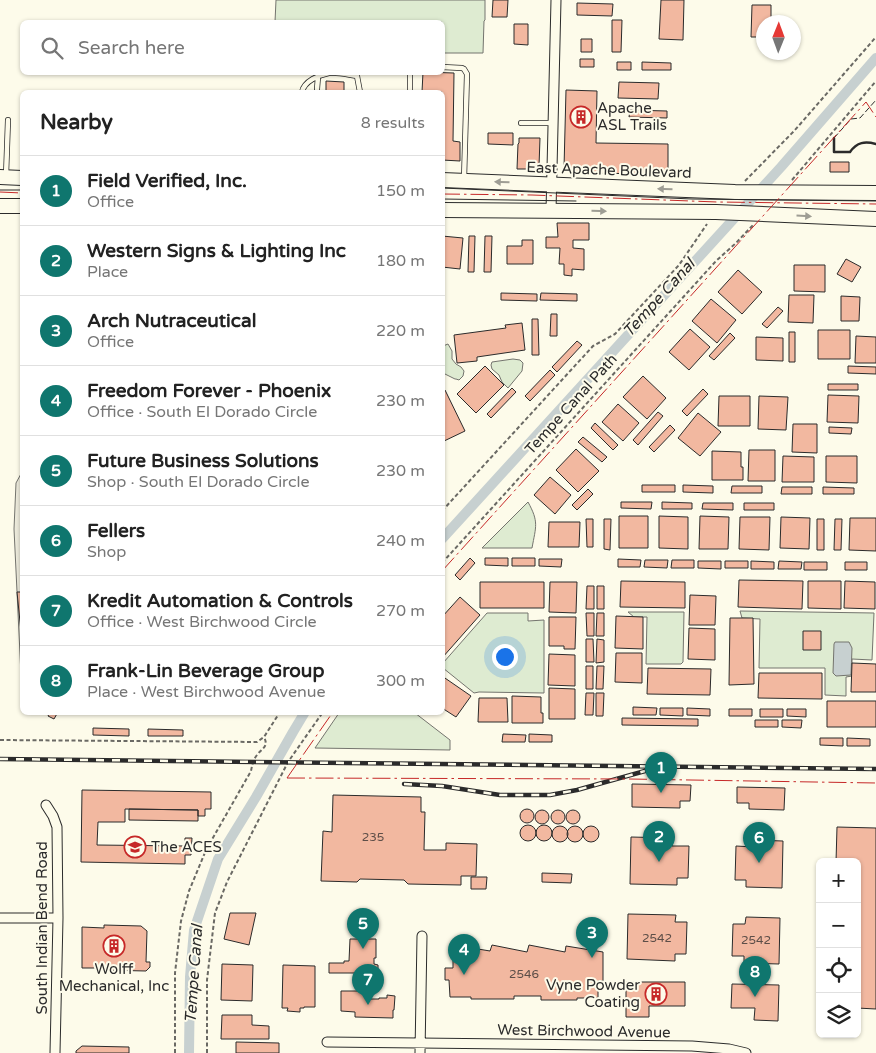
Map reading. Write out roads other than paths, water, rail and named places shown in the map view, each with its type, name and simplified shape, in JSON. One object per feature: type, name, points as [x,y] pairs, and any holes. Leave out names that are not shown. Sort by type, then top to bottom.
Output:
[{"type":"main road","points":[[3,178],[20,178]]},
{"type":"main road","name":"East Apache Boulevard","points":[[445,180],[739,192],[876,193]]},
{"type":"main road","points":[[0,206],[20,206]]},
{"type":"main road","points":[[445,210],[720,213],[876,219]]},
{"type":"street","points":[[551,211],[556,0]]},
{"type":"street","name":"South Indian Bend Road","points":[[46,805],[57,826],[58,918],[54,1053]]},
{"type":"street","points":[[0,918],[58,918]]},
{"type":"street","points":[[420,1048],[422,936]]},
{"type":"street","name":"West Birchwood Avenue","points":[[327,1042],[420,1048],[692,1046],[729,1049],[746,1053]]},
{"type":"lane","points":[[445,67],[462,68],[467,74],[464,181]]},
{"type":"lane","points":[[302,90],[310,80],[324,75]]},
{"type":"lane","points":[[348,75],[357,76],[360,90]]},
{"type":"lane","points":[[410,75],[410,90]]},
{"type":"lane","points":[[317,89],[318,77]]},
{"type":"lane","points":[[3,178],[8,120]]},
{"type":"lane","points":[[521,122],[552,123]]},
{"type":"waterway","name":"Tempe Canal","points":[[445,536],[781,167],[876,58]]},
{"type":"waterway","name":"Tempe Canal","points":[[189,1053],[190,977],[194,930],[218,859],[303,715]]},
{"type":"tram line","points":[[445,188],[692,199],[876,201]]},
{"type":"tram line","points":[[0,190],[20,190]]},
{"type":"tram line","points":[[445,199],[576,201]]},
{"type":"railway","points":[[0,759],[876,769]]},
{"type":"railway","points":[[404,784],[442,786],[500,795],[550,795],[577,790],[645,771]]},
{"type":"place","name":"Apache ASL Trails","points":[[581,117]]},
{"type":"place","name":"Field Verified, Inc.","points":[[661,793]]},
{"type":"place","name":"The ACES","points":[[135,847]]},
{"type":"place","name":"Western Signs & Lighting Inc","points":[[659,862]]},
{"type":"place","name":"Fellers","points":[[759,863]]},
{"type":"place","name":"Wolff Mechanical, Inc","points":[[114,946]]},
{"type":"place","name":"Future Business Solutions","points":[[363,949]]},
{"type":"place","name":"Arch Nutraceutical","points":[[592,958]]},
{"type":"place","name":"Freedom Forever - Phoenix","points":[[464,975]]},
{"type":"place","name":"Vyne Powder Coating","points":[[656,994]]},
{"type":"place","name":"Frank-Lin Beverage Group","points":[[755,997]]},
{"type":"place","name":"Kredit Automation & Controls","points":[[368,1005]]}]
